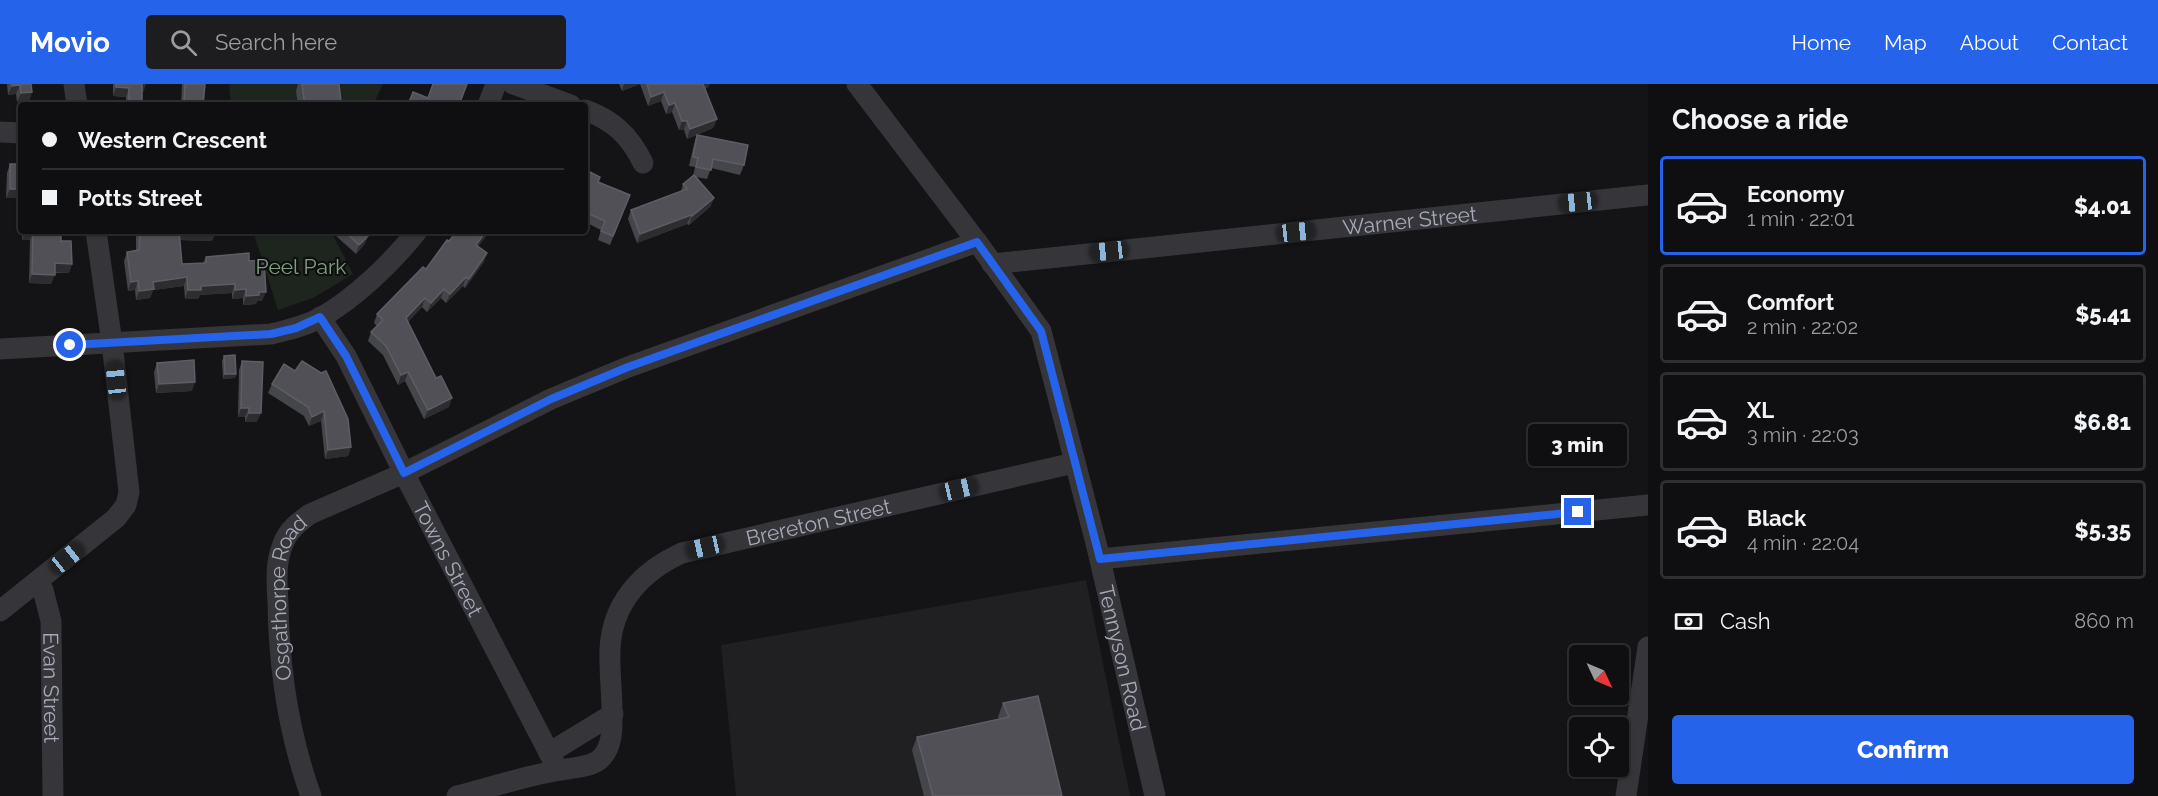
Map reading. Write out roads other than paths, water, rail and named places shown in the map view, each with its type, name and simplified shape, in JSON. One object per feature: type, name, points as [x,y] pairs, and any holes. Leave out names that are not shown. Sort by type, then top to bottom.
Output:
[{"type":"street","points":[[74,84],[77,102]]},
{"type":"street","points":[[489,102],[496,84]]},
{"type":"street","points":[[513,84],[564,102]]},
{"type":"street","name":"Tennyson Road","points":[[857,84],[977,242],[1041,331],[1100,559],[1155,796]]},
{"type":"street","points":[[588,111],[600,115],[621,130],[636,149],[643,163]]},
{"type":"street","points":[[0,132],[18,133]]},
{"type":"street","name":"Warner Street","points":[[992,264],[1648,195]]},
{"type":"street","points":[[0,611],[116,518],[126,505],[129,492],[96,234]]},
{"type":"street","points":[[0,349],[271,334],[296,328],[320,317],[376,273],[414,234]]},
{"type":"street","name":"Osgathorpe Road","points":[[311,796],[295,741],[281,662],[277,570],[283,543],[293,528],[310,514],[404,473],[551,399],[628,367],[977,242]]},
{"type":"street","name":"Towns Street","points":[[320,317],[346,356],[553,762]]},
{"type":"street","name":"Brereton Street","points":[[553,762],[592,764],[601,759],[609,745],[613,714],[610,651],[615,620],[633,588],[656,566],[682,553],[1074,463]]},
{"type":"street","points":[[1100,559],[1648,505]]},
{"type":"street","name":"Evan Street","points":[[38,582],[43,590],[51,621],[53,796]]},
{"type":"street","points":[[1626,796],[1648,647]]},
{"type":"street","name":"Brereton Street","points":[[457,796],[553,762],[613,714]]},
{"type":"park label","name":"Peel Park","points":[[301,266]]}]
